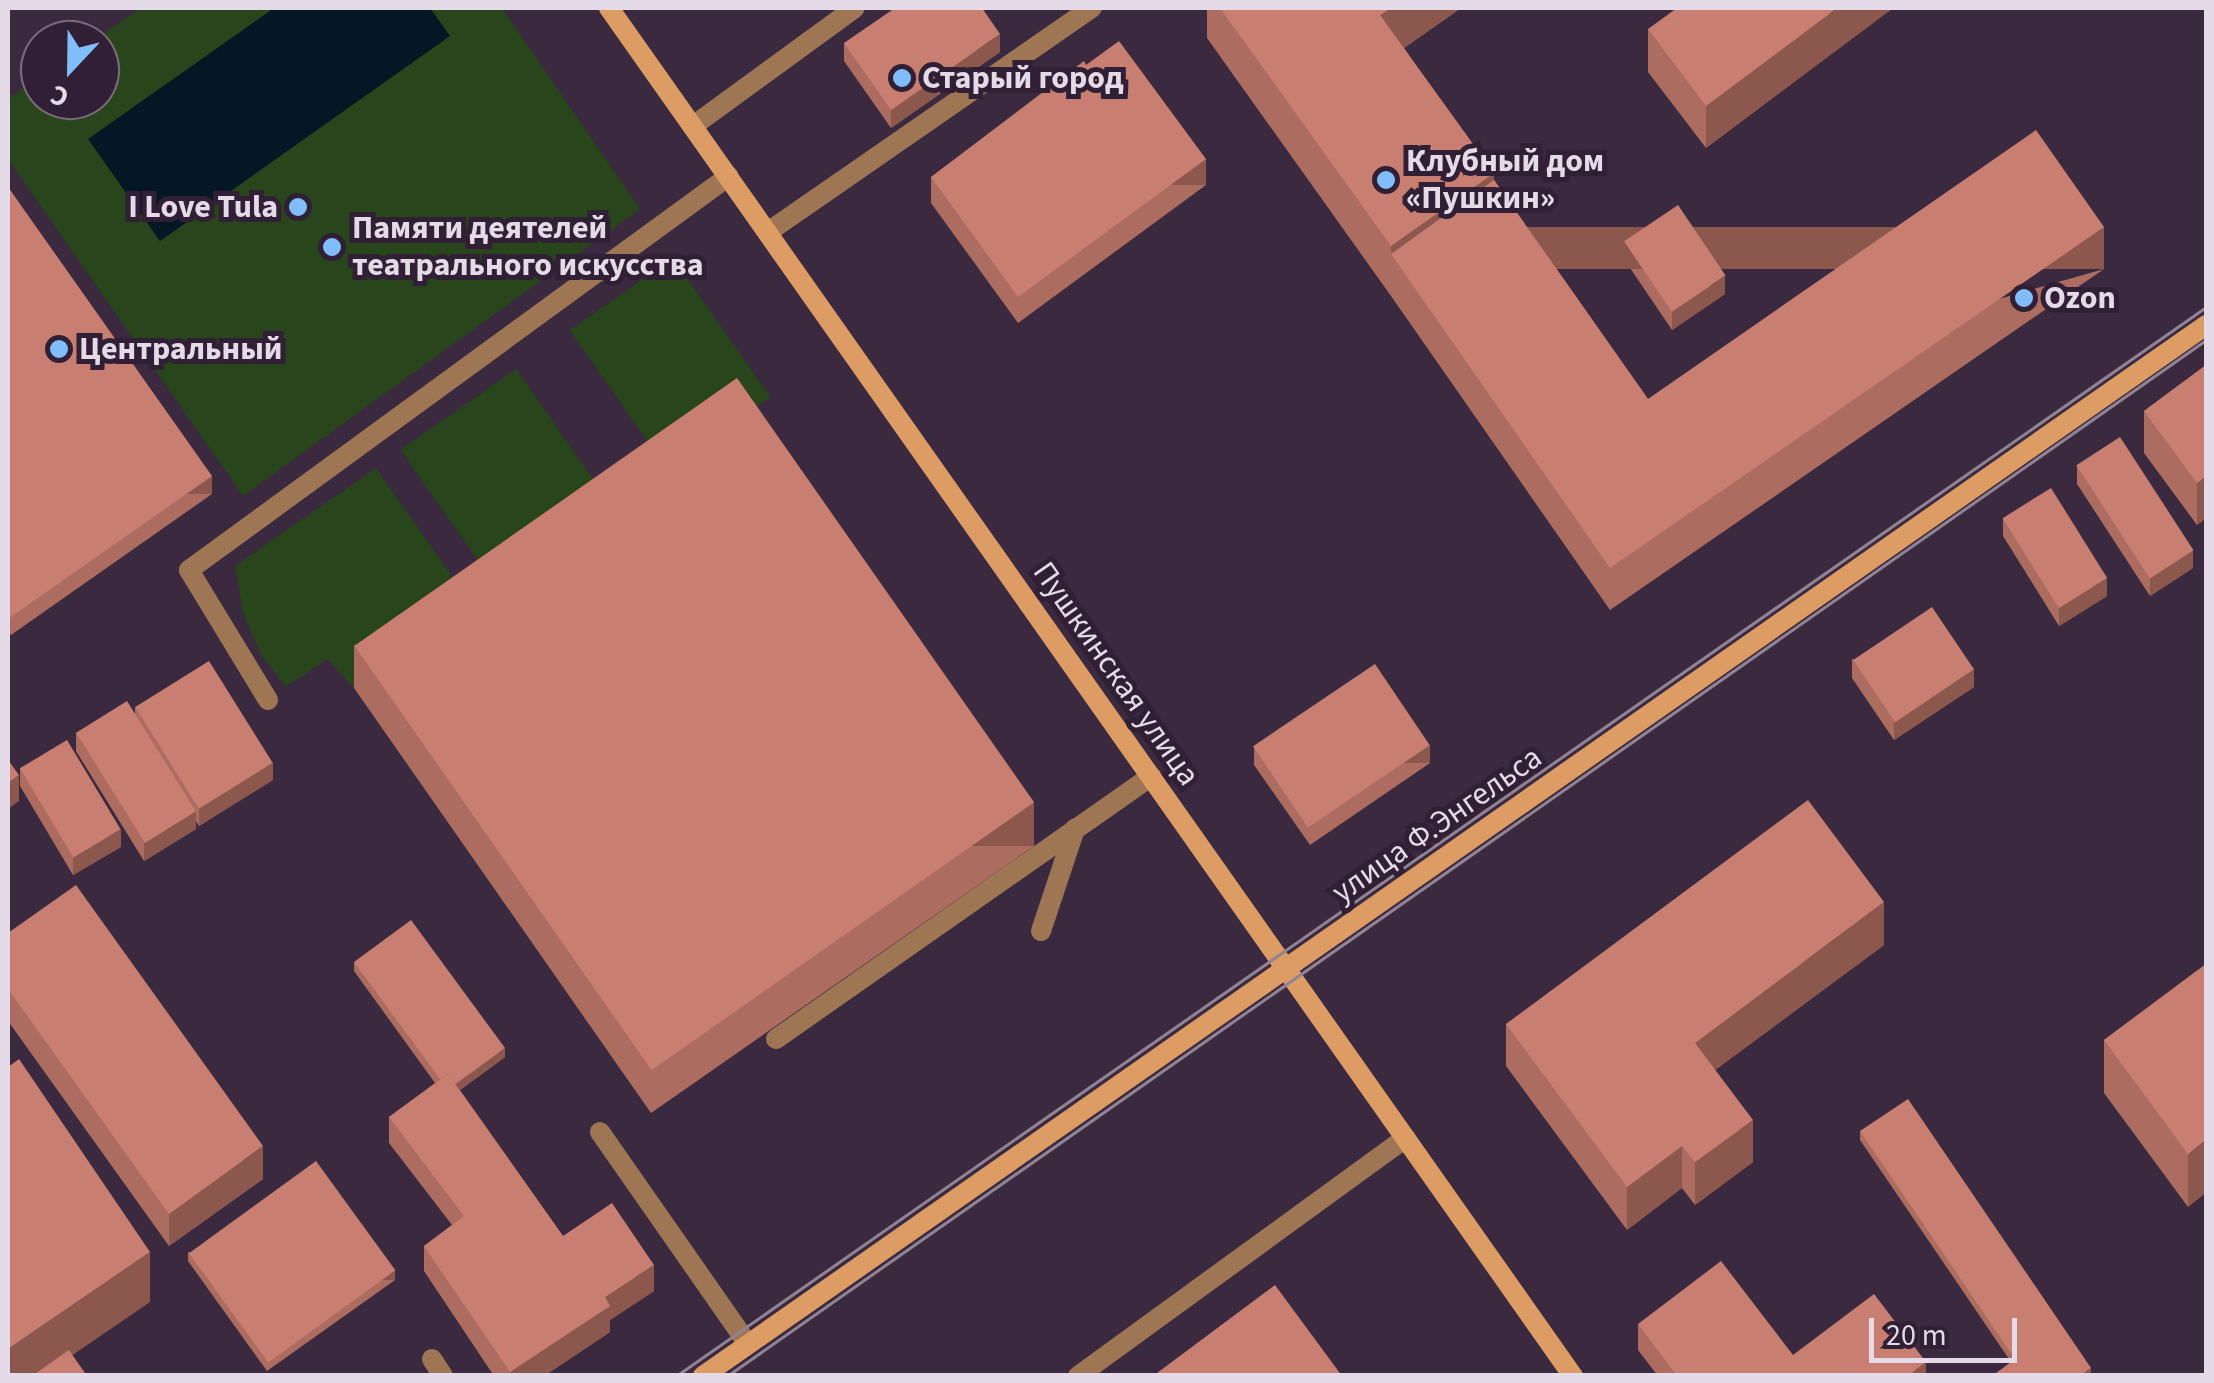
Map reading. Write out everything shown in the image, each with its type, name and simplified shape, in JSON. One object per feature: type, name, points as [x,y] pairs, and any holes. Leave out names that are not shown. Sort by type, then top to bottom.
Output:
[{"type":"street","name":"Пушкинская улица","points":[[609,8],[1573,1376]]},
{"type":"street","name":"улица Ф.Энгельса","points":[[703,1376],[2206,324]]},
{"type":"lane","points":[[692,126],[854,8]]},
{"type":"lane","points":[[768,232],[1092,8]]},
{"type":"lane","points":[[268,700],[189,570],[728,176]]},
{"type":"lane","points":[[776,1039],[1151,776]]},
{"type":"lane","points":[[1042,931],[1076,829]]},
{"type":"lane","points":[[600,1132],[748,1344]]},
{"type":"lane","points":[[1078,1376],[1406,1138]]},
{"type":"green space","points":[[141,8],[502,8],[640,209],[243,496],[8,159],[8,99],[20,91],[20,120],[120,120],[120,22]]},
{"type":"green space","points":[[673,258],[771,397],[667,470],[570,330]]},
{"type":"green space","points":[[516,369],[613,507],[497,588],[400,450]]},
{"type":"green space","points":[[376,468],[472,605],[354,688],[327,659],[286,687],[261,655],[243,613],[235,566]]},
{"type":"water","points":[[274,8],[430,8],[450,36],[160,241],[88,139]]},
{"type":"building","points":[[895,8],[982,8],[1000,34],[891,110],[844,43]]},
{"type":"building","name":"Клубный дом «Пушкин»","points":[[1220,8],[1391,8],[1380,15],[1494,173],[1391,246]]},
{"type":"building","points":[[1677,8],[1837,8],[1706,106],[1648,29]]},
{"type":"building","points":[[1119,41],[1206,159],[1018,297],[931,177],[1084,61],[1086,65]]},
{"type":"building","points":[[2036,130],[2104,227],[1610,568],[1391,254],[1494,180],[1648,399]]},
{"type":"building","name":"Центральный","points":[[8,187],[212,476],[11,617],[8,612]]},
{"type":"building","points":[[1678,205],[1726,275],[1672,312],[1624,241]]},
{"type":"building","points":[[2206,365],[2206,476],[2197,483],[2144,411]]},
{"type":"building","points":[[737,378],[1034,802],[652,1070],[354,646]]},
{"type":"building","points":[[2120,437],[2194,550],[2150,579],[2076,465]]},
{"type":"building","points":[[2051,488],[2107,578],[2059,608],[2003,518]]},
{"type":"building","points":[[1932,607],[1974,669],[1895,722],[1853,660]]},
{"type":"building","points":[[209,661],[273,763],[199,809],[135,707]]},
{"type":"building","points":[[1375,664],[1430,745],[1308,827],[1253,746]]},
{"type":"building","points":[[127,701],[196,811],[145,843],[76,733]]},
{"type":"building","points":[[67,740],[121,829],[73,857],[20,768]]},
{"type":"building","points":[[8,760],[19,775],[8,783]]},
{"type":"building","points":[[1808,800],[1884,902],[1695,1043],[1753,1120],[1695,1162],[1682,1146],[1627,1187],[1506,1024]]},
{"type":"building","points":[[76,885],[263,1146],[169,1214],[8,989],[8,933]]},
{"type":"building","points":[[411,920],[505,1048],[455,1084],[448,1074],[440,1079],[354,962]]},
{"type":"building","points":[[2206,964],[2206,1140],[2188,1154],[2104,1040]]},
{"type":"building","points":[[19,1059],[150,1252],[8,1349],[8,1067]]},
{"type":"building","points":[[448,1074],[563,1236],[612,1203],[654,1265],[605,1297],[610,1306],[510,1372],[424,1246],[464,1216],[389,1117]]},
{"type":"building","points":[[1908,1099],[2091,1368],[2079,1376],[1992,1376],[2015,1359],[1860,1131]]},
{"type":"building","points":[[316,1161],[395,1270],[268,1362],[189,1253]]},
{"type":"building","points":[[1721,1261],[1793,1355],[1874,1294],[1926,1362],[1908,1376],[1677,1376],[1638,1324]]},
{"type":"building","points":[[1275,1285],[1342,1376],[1153,1376]]},
{"type":"building","points":[[69,1350],[87,1376],[32,1376]]},
{"type":"tram line","points":[[676,1376],[2206,307]]},
{"type":"tram line","points":[[727,1376],[2206,340]]},
{"type":"place","name":"Старый город","points":[[902,78]]},
{"type":"place","name":"Клубный дом «Пушкин»","points":[[1386,180]]},
{"type":"place","name":"I Love Tula","points":[[298,207]]},
{"type":"place","name":"Памяти деятелей театрального искусства","points":[[332,247]]},
{"type":"place","name":"Ozon","points":[[2024,298]]},
{"type":"place","name":"Центральный","points":[[59,349]]}]
